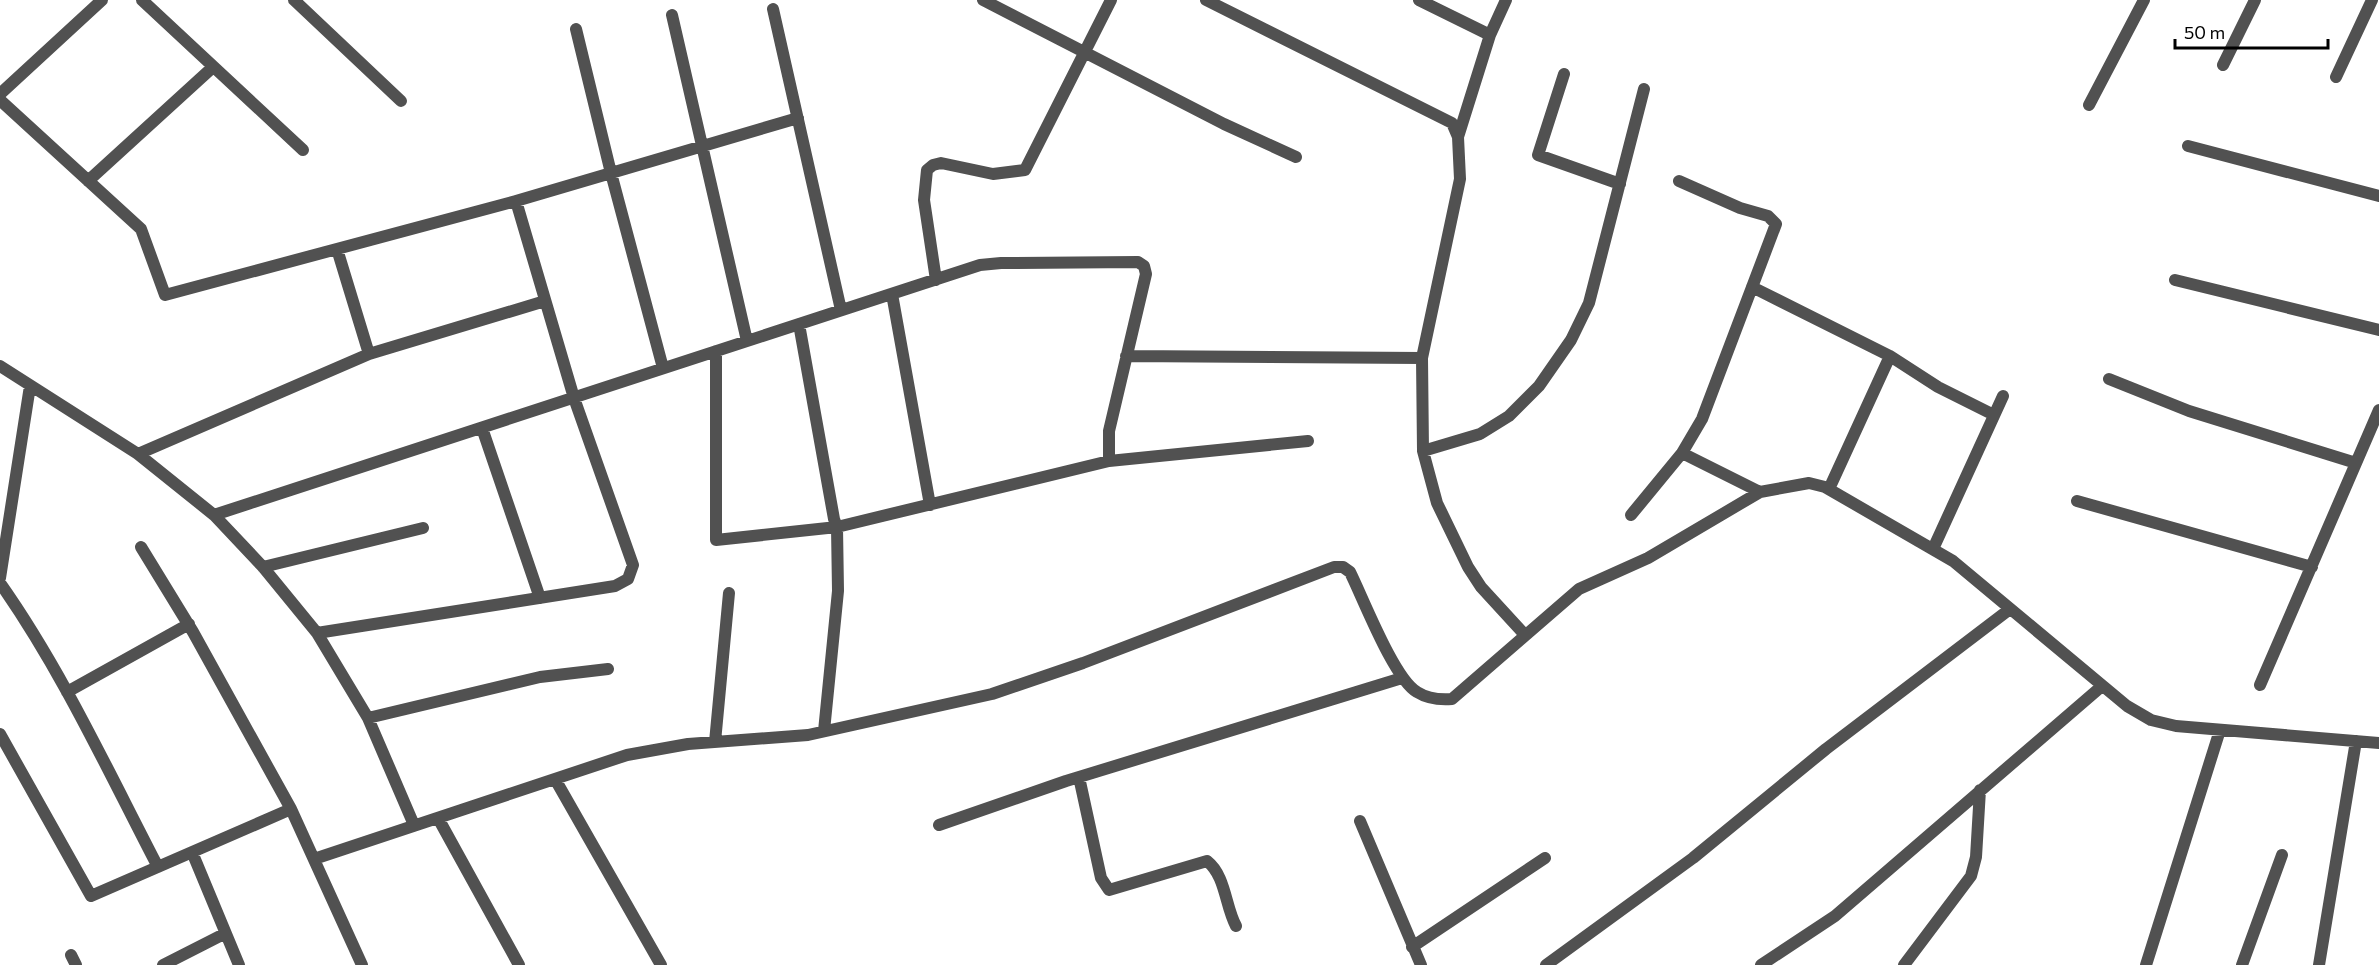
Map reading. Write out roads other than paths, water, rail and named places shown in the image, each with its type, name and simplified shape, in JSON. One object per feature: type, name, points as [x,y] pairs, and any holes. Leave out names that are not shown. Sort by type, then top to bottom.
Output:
[{"type":"street","points":[[0,94],[102,0]]},
{"type":"street","points":[[142,0],[303,150]]},
{"type":"street","points":[[294,0],[401,101]]},
{"type":"street","points":[[983,0],[1296,157]]},
{"type":"street","points":[[936,279],[924,200],[927,170],[941,163],[993,174],[1025,170],[1111,0]]},
{"type":"street","points":[[1206,0],[1452,123],[1458,137]]},
{"type":"street","points":[[1419,0],[1490,35]]},
{"type":"street","points":[[1506,0],[1490,35],[1458,137],[1460,179],[1422,358],[1423,451],[1437,503],[1468,567],[1480,587],[1525,635]]},
{"type":"street","points":[[2089,105],[2144,0]]},
{"type":"street","points":[[2223,64],[2255,0]]},
{"type":"street","points":[[2336,77],[2372,0]]},
{"type":"street","points":[[773,9],[841,310]]},
{"type":"street","points":[[672,15],[747,341]]},
{"type":"street","points":[[576,29],[610,173],[663,368]]},
{"type":"street","points":[[88,181],[213,67]]},
{"type":"street","points":[[1563,74],[1538,155],[1620,184]]},
{"type":"street","points":[[1423,451],[1480,434],[1509,417],[1539,386],[1571,339],[1589,303],[1644,89]]},
{"type":"street","points":[[0,100],[141,229],[165,295],[516,201],[798,118]]},
{"type":"street","points":[[2188,146],[2379,196]]},
{"type":"street","points":[[1631,515],[1682,453],[1702,419],[1776,224],[1768,216],[1740,208],[1678,181]]},
{"type":"street","points":[[317,633],[615,586],[628,579],[633,565],[574,398],[516,201]]},
{"type":"street","points":[[337,249],[369,354]]},
{"type":"street","points":[[214,515],[936,279],[980,265],[1001,263],[1138,262],[1144,266],[1146,274],[1109,431],[1109,461]]},
{"type":"street","points":[[2175,280],[2379,330]]},
{"type":"street","points":[[1752,287],[1890,356],[1938,387],[1994,415]]},
{"type":"street","points":[[892,294],[930,506]]},
{"type":"street","points":[[138,454],[369,354],[545,301]]},
{"type":"street","points":[[799,324],[837,527],[838,591],[824,731]]},
{"type":"street","points":[[716,351],[716,540],[837,527],[1109,461],[1308,441]]},
{"type":"street","points":[[1126,356],[1422,358]]},
{"type":"street","points":[[1829,489],[1890,356]]},
{"type":"street","points":[[0,366],[138,454],[214,515],[263,567],[317,633],[368,718],[414,825]]},
{"type":"street","points":[[2109,379],[2189,411],[2356,464]]},
{"type":"street","points":[[30,386],[0,580],[67,692],[158,867]]},
{"type":"street","points":[[1933,549],[2003,396]]},
{"type":"street","points":[[2260,686],[2379,410]]},
{"type":"street","points":[[482,428],[540,598]]},
{"type":"street","points":[[1682,453],[1760,492]]},
{"type":"street","points":[[314,859],[627,755],[715,742],[824,731],[992,694],[1083,663],[1334,567],[1343,567],[1350,572],[1402,678],[1416,692],[1438,700],[1452,699],[1579,589],[1648,558],[1760,492],[1809,483],[1829,489],[1953,561],[2102,686],[2127,706],[2151,720],[2176,726],[2379,743]]},
{"type":"street","points":[[2077,501],[2312,567]]},
{"type":"street","points":[[263,567],[423,528]]},
{"type":"street","points":[[141,547],[189,624],[291,809],[362,965]]},
{"type":"street","points":[[715,742],[729,593]]},
{"type":"street","points":[[1546,965],[1692,858],[1826,749],[2010,609]]},
{"type":"street","points":[[67,692],[189,624]]},
{"type":"street","points":[[368,718],[540,678],[608,669]]},
{"type":"street","points":[[939,825],[1079,777],[1402,678]]},
{"type":"street","points":[[1761,965],[1835,916],[2102,686]]},
{"type":"street","points":[[2146,965],[2220,730]]},
{"type":"street","points":[[0,734],[91,896],[291,809]]},
{"type":"street","points":[[2319,965],[2356,741]]},
{"type":"street","points":[[1079,777],[1101,878],[1109,890],[1207,861],[1216,868],[1228,912],[1236,927]]},
{"type":"street","points":[[555,779],[661,965]]},
{"type":"street","points":[[1904,965],[1971,876],[1976,856],[1980,790]]},
{"type":"street","points":[[438,818],[519,965]]},
{"type":"street","points":[[1360,821],[1421,965]]},
{"type":"street","points":[[192,852],[224,934],[239,965]]},
{"type":"street","points":[[2242,965],[2282,855]]},
{"type":"street","points":[[1412,947],[1545,858]]},
{"type":"street","points":[[163,965],[224,934]]}]
